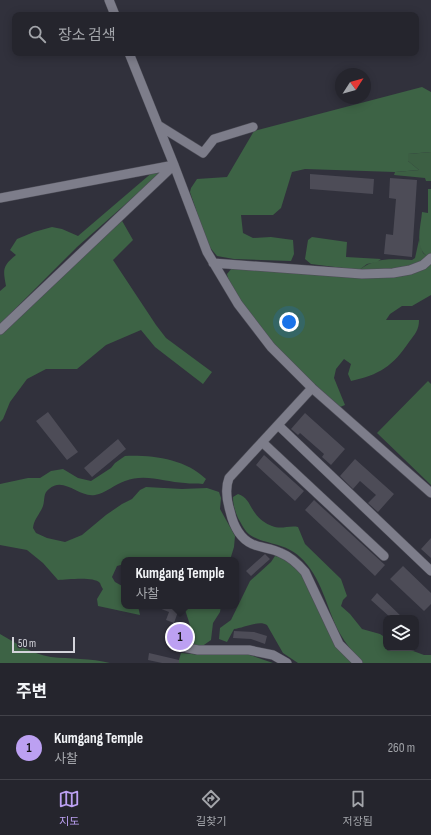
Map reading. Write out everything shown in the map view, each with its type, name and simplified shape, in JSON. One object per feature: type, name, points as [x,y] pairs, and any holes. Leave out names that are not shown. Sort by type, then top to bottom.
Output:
[{"type":"street","points":[[109,0],[114,12]]},
{"type":"street","points":[[130,56],[207,252],[238,304],[271,347],[312,388],[431,493]]},
{"type":"street","points":[[158,125],[203,153],[214,139],[253,127]]},
{"type":"street","points":[[0,198],[174,166]]},
{"type":"street","points":[[0,330],[174,166]]},
{"type":"street","points":[[213,263],[362,274],[393,273],[410,270],[423,265],[431,258]]},
{"type":"street","points":[[312,388],[228,478],[227,484],[229,506],[239,534],[252,544],[284,553],[306,572],[339,644],[358,663]]},
{"type":"street","points":[[278,425],[431,571]]},
{"type":"street","points":[[262,442],[384,556]]},
{"type":"street","points":[[183,647],[198,650],[249,650],[274,655],[287,663]]},
{"type":"green space","points":[[422,87],[431,92],[431,152],[408,154],[408,161],[419,170],[395,172],[305,169],[292,172],[281,208],[273,215],[241,215],[243,233],[253,238],[271,237],[293,240],[294,254],[291,261],[234,259],[217,256],[208,245],[190,192],[197,179],[227,177],[254,131],[357,104],[371,104],[371,100]]},
{"type":"green space","points":[[431,152],[431,181],[426,181],[425,178],[394,175],[395,172],[419,170],[408,161],[408,154]]},
{"type":"green space","points":[[164,170],[77,247],[0,324],[0,291],[6,286],[4,272],[8,262],[16,255],[10,250],[17,239],[52,227],[62,229],[78,236],[154,171]]},
{"type":"green space","points":[[428,189],[431,189],[431,254],[427,256],[423,252],[419,242],[419,236],[422,212],[428,213]]},
{"type":"green space","points":[[121,219],[133,240],[113,260],[166,338],[212,372],[203,384],[155,347],[141,330],[106,345],[77,369],[46,369],[27,379],[10,402],[3,419],[0,422],[0,334]]},
{"type":"green space","points":[[312,237],[347,242],[346,257],[381,259],[377,262],[367,264],[359,270],[311,264],[305,259],[308,240]]},
{"type":"green space","points":[[419,240],[423,253],[427,256],[423,262],[392,270],[359,270],[378,261],[390,259],[412,260],[415,258]]},
{"type":"green space","points":[[431,263],[431,295],[412,306],[402,306],[390,314],[386,320],[419,320],[415,334],[391,363],[370,376],[351,381],[348,374],[351,364],[344,359],[336,369],[334,378],[345,405],[340,407],[313,383],[274,344],[251,316],[234,291],[227,274],[232,268],[361,277]]},
{"type":"green space","points":[[428,381],[431,384],[431,485],[377,433]]},
{"type":"green space","points":[[125,456],[147,456],[179,463],[198,472],[206,479],[203,484],[148,478],[132,479],[121,482],[95,495],[83,494],[66,486],[55,486],[49,489],[45,495],[43,506],[33,528],[36,533],[47,538],[65,542],[82,535],[106,515],[132,499],[140,490],[146,487],[182,489],[207,488],[219,492],[221,498],[220,509],[235,536],[231,557],[121,557],[121,565],[117,566],[112,577],[115,582],[121,585],[121,609],[139,609],[140,615],[98,606],[97,599],[103,589],[97,581],[86,579],[58,580],[43,563],[27,550],[0,545],[0,484],[28,478],[40,478],[51,471],[63,469],[78,478],[91,481],[111,468]]},
{"type":"green space","points":[[238,494],[241,495],[246,499],[257,515],[267,524],[279,528],[298,527],[305,544],[341,579],[347,596],[343,600],[341,606],[350,614],[362,629],[383,636],[383,651],[413,651],[424,655],[431,655],[431,663],[363,663],[344,641],[334,622],[319,583],[307,565],[294,552],[281,546],[262,541],[248,534],[238,518],[233,497]]},
{"type":"green space","points":[[275,556],[283,557],[303,574],[353,663],[298,663],[283,653],[267,625],[260,623],[234,629],[227,642],[219,639],[220,628],[231,620],[236,609],[239,609],[239,604],[250,581],[271,562]]},
{"type":"green space","points":[[185,609],[220,609],[213,623],[211,640],[201,647],[195,645],[191,641],[190,627]]},
{"type":"green space","points":[[0,634],[24,648],[44,656],[95,660],[110,663],[0,663]]},
{"type":"green space","points":[[181,653],[201,655],[250,655],[273,663],[178,663]]},
{"type":"building","points":[[310,174],[374,179],[373,194],[310,189]]},
{"type":"building","points":[[390,178],[417,180],[412,257],[384,254],[386,234],[393,235],[396,199],[389,198]]},
{"type":"building","points":[[48,412],[78,452],[67,460],[36,421]]},
{"type":"building","points":[[305,413],[345,449],[331,465],[322,457],[324,454],[300,433],[298,435],[291,429]]},
{"type":"building","points":[[118,439],[126,449],[92,477],[84,468]]},
{"type":"building","points":[[264,455],[304,491],[295,501],[256,465]]},
{"type":"building","points":[[355,459],[394,494],[378,512],[368,503],[376,495],[360,481],[353,489],[340,476]]},
{"type":"building","points":[[314,500],[385,565],[375,576],[305,510]]},
{"type":"building","points":[[431,538],[431,558],[421,549]]},
{"type":"building","points":[[265,554],[270,559],[251,576],[246,571]]},
{"type":"building","points":[[403,566],[431,593],[431,604],[424,611],[390,579]]},
{"type":"building","points":[[377,593],[400,615],[388,615],[371,600]]},
{"type":"building","points":[[162,609],[179,609],[174,623],[166,620],[169,612]]},
{"type":"building","points":[[234,631],[254,632],[267,636],[265,644],[251,639],[233,638]]},
{"type":"building","points":[[149,653],[179,660],[179,663],[162,663],[148,660]]},
{"type":"place","name":"Kumgang Temple","points":[[180,637]]}]
